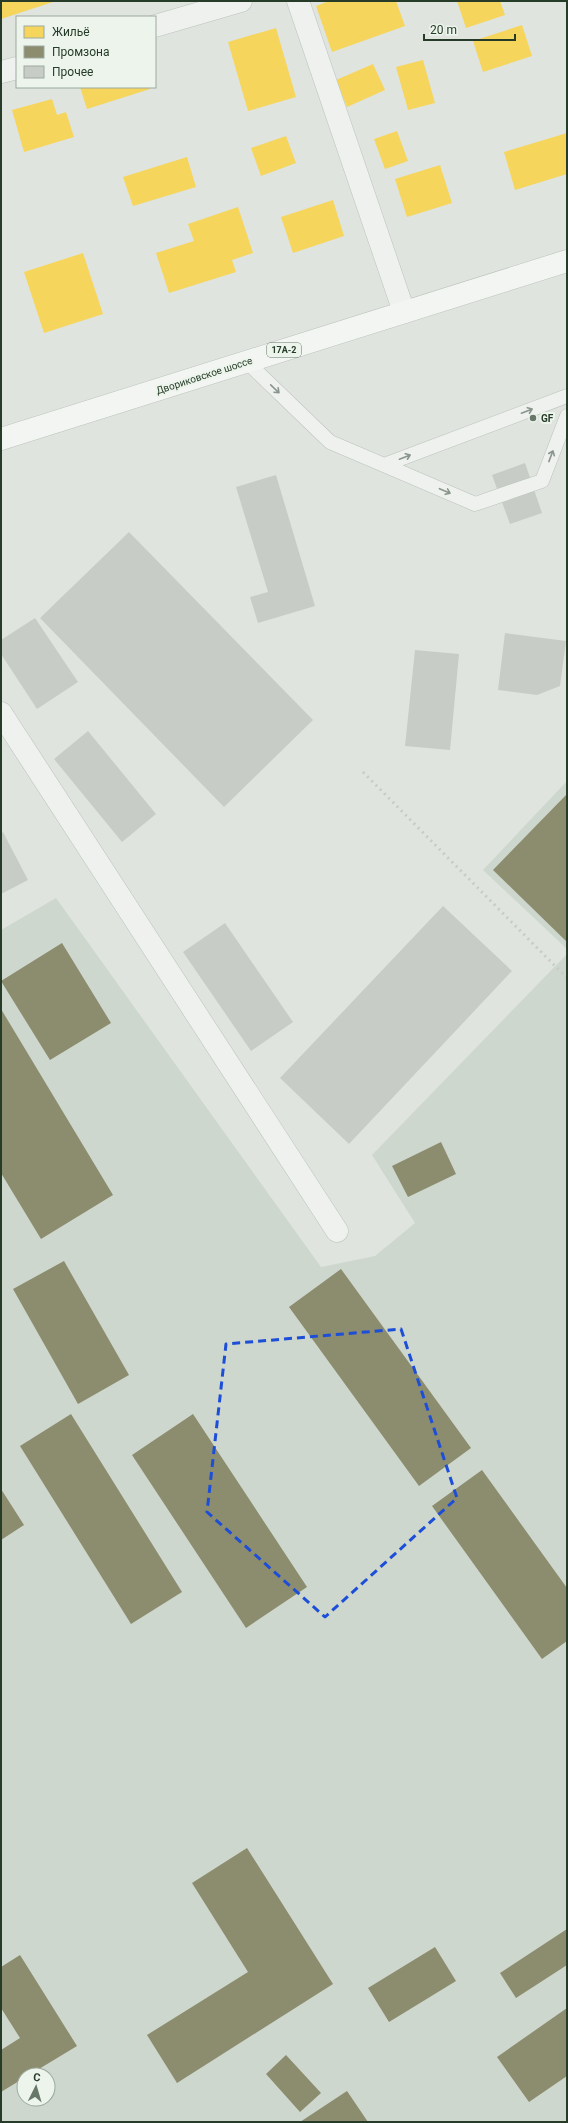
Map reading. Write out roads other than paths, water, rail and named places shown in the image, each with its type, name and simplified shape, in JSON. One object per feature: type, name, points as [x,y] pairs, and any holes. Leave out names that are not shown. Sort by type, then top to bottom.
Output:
[{"type":"main road","name":"Двориковское шоссе","points":[[1,439],[567,261]]},
{"type":"street","points":[[156,26],[241,1]]},
{"type":"street","points":[[298,1],[404,312]]},
{"type":"street","points":[[1,72],[16,68]]},
{"type":"street","points":[[1,713],[336,1231]]},
{"type":"lane","points":[[247,362],[330,442],[475,504],[542,481],[567,416]]},
{"type":"lane","points":[[384,465],[567,396]]},
{"type":"railway","points":[[363,772],[567,978]]},
{"type":"place","name":"GF","points":[[533,418]]}]
